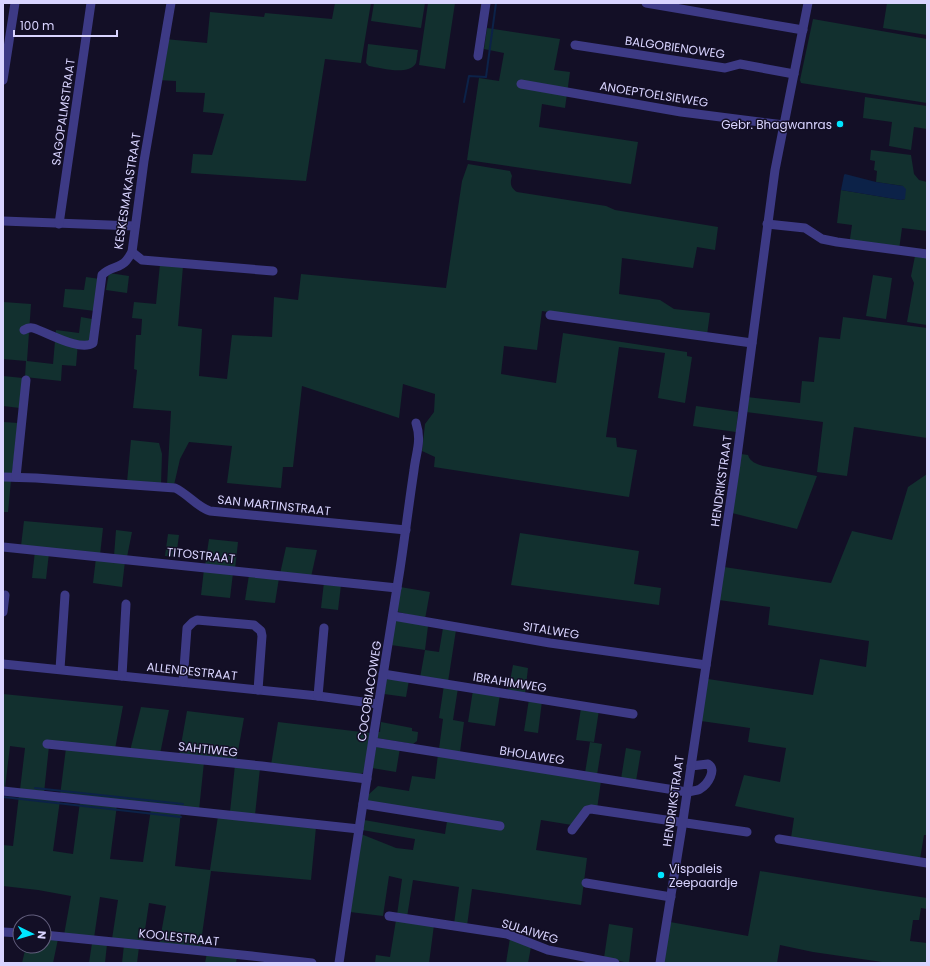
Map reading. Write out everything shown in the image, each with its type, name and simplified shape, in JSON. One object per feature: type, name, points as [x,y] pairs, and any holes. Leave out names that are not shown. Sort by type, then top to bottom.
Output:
[{"type":"street","points":[[3,80],[15,3]]},
{"type":"street","name":"SAGOPALMSTRAAT","points":[[59,224],[91,3]]},
{"type":"street","name":"KESKESMAKASTRAAT","points":[[24,330],[27,328],[33,328],[58,339],[88,346],[93,343],[102,275],[108,269],[119,266],[126,261],[132,252],[134,226],[171,3]]},
{"type":"street","points":[[478,56],[486,3]]},
{"type":"street","points":[[646,3],[803,30]]},
{"type":"street","name":"HENDRIKSTRAAT","points":[[660,963],[683,822],[736,464],[774,170],[808,3]]},
{"type":"street","name":"BALGOBIENOWEG","points":[[575,45],[725,68],[740,64],[794,74]]},
{"type":"street","name":"ANOEPTOELSIEWEG","points":[[521,84],[681,112],[784,125]]},
{"type":"street","points":[[3,221],[134,226]]},
{"type":"street","points":[[767,224],[805,228],[822,239],[837,242],[927,254]]},
{"type":"street","points":[[132,252],[142,260],[273,271]]},
{"type":"street","points":[[550,315],[752,343]]},
{"type":"street","points":[[16,477],[26,380]]},
{"type":"street","name":"COCOBIACOWEG","points":[[339,963],[406,530],[414,464],[420,435],[416,423]]},
{"type":"street","name":"SAN MARTINSTRAAT","points":[[3,477],[175,488],[185,493],[203,509],[210,511],[406,530]]},
{"type":"street","name":"TITOSTRAAT","points":[[3,547],[397,588]]},
{"type":"street","points":[[3,612],[5,595]]},
{"type":"street","points":[[60,669],[65,595]]},
{"type":"street","points":[[122,676],[126,604]]},
{"type":"street","name":"SITALWEG","points":[[392,616],[550,643],[706,666]]},
{"type":"street","points":[[183,682],[187,628],[193,622],[196,620],[254,625],[261,631],[262,636],[258,690]]},
{"type":"street","points":[[318,696],[324,628]]},
{"type":"street","name":"ALLENDESTRAAT","points":[[3,664],[318,696],[378,704]]},
{"type":"street","name":"IBRAHIMWEG","points":[[383,674],[633,714]]},
{"type":"street","name":"BHOLAWEG","points":[[373,742],[687,792]]},
{"type":"street","name":"SAHTIWEG","points":[[47,744],[262,766],[367,779]]},
{"type":"street","points":[[687,792],[700,789],[704,786],[709,780],[713,770],[708,764],[691,766]]},
{"type":"street","points":[[3,791],[359,829]]},
{"type":"street","points":[[363,804],[500,826]]},
{"type":"street","points":[[572,830],[587,810],[590,809],[747,832]]},
{"type":"street","points":[[779,839],[927,863]]},
{"type":"street","points":[[586,883],[671,897]]},
{"type":"street","name":"SULAIWEG","points":[[389,916],[507,934],[548,950],[615,963]]},
{"type":"street","name":"KOOLESTRAAT","points":[[52,937],[312,963]]},
{"type":"green space","points":[[335,3],[371,3],[361,63],[325,59],[306,181],[191,173],[193,154],[212,155],[224,114],[203,112],[205,93],[176,92],[176,81],[158,80],[165,39],[207,43],[210,12],[264,17],[265,13],[332,19]]},
{"type":"green space","points":[[374,3],[425,3],[421,28],[371,21]]},
{"type":"green space","points":[[428,3],[455,3],[445,69],[419,65]]},
{"type":"green space","points":[[887,3],[927,3],[927,35],[883,28]]},
{"type":"green space","points":[[813,19],[927,39],[927,103],[801,83],[800,80]]},
{"type":"green space","points":[[487,28],[560,39],[554,70],[570,72],[565,108],[542,104],[539,127],[638,142],[631,184],[467,160],[479,78],[499,81],[504,53],[484,49]]},
{"type":"green space","points":[[368,44],[418,50],[416,63],[412,67],[401,70],[369,66],[366,63]]},
{"type":"green space","points":[[865,97],[927,106],[927,129],[914,127],[911,150],[889,146],[892,122],[863,118]]},
{"type":"green space","points":[[871,150],[911,155],[914,174],[919,180],[927,182],[927,231],[902,228],[899,250],[849,246],[852,225],[837,223],[841,190],[901,200],[905,199],[903,186],[876,182],[877,171],[874,170],[875,161],[870,160]]},
{"type":"green space","points":[[468,164],[510,171],[512,176],[511,185],[517,192],[606,206],[615,210],[718,227],[715,250],[697,247],[693,268],[622,258],[619,294],[660,300],[674,309],[710,313],[707,335],[542,311],[537,350],[504,346],[501,374],[556,383],[563,333],[687,352],[687,356],[692,357],[685,403],[658,398],[665,353],[619,347],[606,437],[616,438],[617,447],[637,450],[629,497],[434,467],[435,457],[422,451],[425,424],[434,412],[435,394],[403,384],[399,418],[302,386],[293,467],[283,467],[281,488],[227,483],[232,446],[189,442],[180,459],[174,485],[167,485],[171,411],[133,408],[137,370],[134,369],[136,335],[141,335],[142,319],[132,318],[134,302],[156,304],[160,264],[183,266],[178,326],[202,329],[199,376],[227,379],[232,335],[272,337],[274,297],[298,300],[301,274],[446,288],[462,181]]},
{"type":"green space","points":[[915,256],[927,258],[927,325],[907,322],[914,283],[911,276]]},
{"type":"green space","points":[[109,273],[129,276],[127,293],[106,290]]},
{"type":"green space","points":[[873,275],[892,278],[886,319],[866,316]]},
{"type":"green space","points":[[86,277],[100,279],[95,311],[63,307],[65,289],[84,290]]},
{"type":"green space","points":[[3,302],[31,304],[27,361],[53,364],[56,330],[79,333],[81,317],[92,319],[89,344],[78,343],[76,366],[62,365],[61,381],[25,377],[26,361],[3,359]]},
{"type":"green space","points":[[843,317],[927,328],[927,438],[854,427],[847,476],[817,472],[823,422],[746,412],[747,397],[800,403],[802,381],[814,382],[819,337],[840,339]]},
{"type":"green space","points":[[3,376],[23,378],[20,408],[3,406]]},
{"type":"green space","points":[[696,406],[738,412],[736,432],[693,426]]},
{"type":"green space","points":[[3,422],[18,423],[12,474],[3,474]]},
{"type":"green space","points":[[131,440],[159,443],[162,454],[161,484],[127,482]]},
{"type":"green space","points":[[741,454],[748,455],[752,461],[763,466],[817,476],[797,529],[732,513]]},
{"type":"green space","points":[[927,474],[927,835],[924,835],[920,859],[791,838],[794,818],[735,806],[744,775],[780,782],[786,748],[748,742],[750,728],[701,721],[708,679],[813,695],[820,659],[866,667],[869,641],[768,625],[770,607],[719,600],[724,567],[831,583],[852,531],[892,540],[908,487]]},
{"type":"green space","points":[[3,480],[11,480],[8,512],[3,512]]},
{"type":"green space","points":[[24,521],[103,528],[100,555],[21,546]]},
{"type":"green space","points":[[116,530],[132,532],[127,557],[114,556]]},
{"type":"green space","points":[[520,533],[639,551],[634,584],[661,588],[659,605],[511,585]]},
{"type":"green space","points":[[168,534],[179,535],[176,557],[165,556]]},
{"type":"green space","points":[[209,539],[238,542],[235,569],[205,566]]},
{"type":"green space","points":[[286,547],[317,550],[311,577],[280,574]]},
{"type":"green space","points":[[35,551],[49,553],[46,579],[32,578]]},
{"type":"green space","points":[[96,558],[125,561],[122,587],[93,583]]},
{"type":"green space","points":[[204,569],[233,573],[230,598],[201,595]]},
{"type":"green space","points":[[249,575],[279,578],[275,603],[245,600]]},
{"type":"green space","points":[[324,582],[341,585],[338,610],[321,608]]},
{"type":"green space","points":[[400,587],[430,592],[425,619],[397,611]]},
{"type":"green space","points":[[398,620],[428,626],[425,650],[391,645],[395,622]]},
{"type":"green space","points":[[443,628],[456,630],[448,682],[420,678],[425,650],[439,652]]},
{"type":"green space","points":[[513,665],[528,668],[525,694],[508,692]]},
{"type":"green space","points":[[386,679],[409,680],[406,697],[384,694]]},
{"type":"green space","points":[[444,685],[458,688],[453,720],[464,722],[460,752],[439,749],[443,719],[439,718]]},
{"type":"green space","points":[[473,690],[500,694],[495,726],[468,722]]},
{"type":"green space","points":[[3,694],[123,706],[115,749],[49,746],[44,793],[20,790],[25,748],[10,746],[5,788],[3,788]]},
{"type":"green space","points":[[529,699],[542,701],[538,733],[524,731]]},
{"type":"green space","points":[[141,707],[169,710],[160,754],[130,751]]},
{"type":"green space","points":[[581,708],[599,710],[594,742],[576,740]]},
{"type":"green space","points":[[187,711],[244,718],[236,762],[179,756]]},
{"type":"green space","points":[[278,722],[370,733],[364,772],[359,775],[271,765]]},
{"type":"green space","points":[[381,722],[412,728],[412,731],[418,732],[417,741],[413,744],[377,738],[378,732],[380,732]]},
{"type":"green space","points":[[590,742],[602,744],[597,775],[585,773]]},
{"type":"green space","points":[[376,747],[400,748],[396,772],[372,768]]},
{"type":"green space","points":[[66,748],[204,762],[199,810],[60,796]]},
{"type":"green space","points":[[626,748],[641,751],[636,781],[621,779]]},
{"type":"green space","points":[[438,754],[601,781],[597,809],[572,825],[541,820],[536,850],[587,858],[581,905],[472,889],[467,926],[454,924],[459,887],[413,880],[407,917],[397,915],[402,879],[389,876],[383,916],[350,912],[361,834],[396,848],[413,850],[415,839],[362,830],[364,820],[445,834],[447,821],[368,806],[368,795],[378,786],[409,791],[412,776],[435,779]]},
{"type":"green space","points":[[235,765],[260,768],[255,815],[230,812]]},
{"type":"green space","points":[[19,795],[60,800],[53,851],[73,854],[80,802],[117,805],[110,859],[143,862],[151,809],[181,812],[175,866],[210,870],[218,816],[316,827],[311,880],[211,871],[200,949],[159,945],[166,906],[149,903],[143,943],[112,939],[118,900],[100,897],[94,938],[64,935],[71,896],[3,886],[3,845],[13,846]]},
{"type":"green space","points":[[760,871],[927,898],[927,909],[921,908],[919,920],[913,920],[910,941],[927,943],[927,963],[889,963],[813,952],[780,945],[777,963],[664,963],[670,922],[748,936]]},
{"type":"green space","points":[[396,920],[434,925],[429,963],[375,963],[376,955],[390,957]]},
{"type":"green space","points":[[609,924],[633,928],[629,963],[604,958]]},
{"type":"green space","points":[[52,938],[58,939],[53,963],[22,963],[24,954],[52,954]]},
{"type":"green space","points":[[510,938],[531,947],[528,963],[506,963]]},
{"type":"green space","points":[[92,943],[107,944],[105,963],[89,963]]},
{"type":"green space","points":[[124,945],[139,947],[137,963],[122,963]]},
{"type":"green space","points":[[207,953],[237,957],[236,963],[205,963]]},
{"type":"water","points":[[845,174],[876,182],[903,186],[906,189],[905,199],[901,200],[841,190]]},
{"type":"waterway","points":[[464,102],[469,76],[486,77],[496,3]]},
{"type":"waterway","points":[[35,788],[183,804]]},
{"type":"waterway","points":[[3,797],[181,817]]},
{"type":"place","name":"Gebr. Bhagwanras","points":[[840,124]]},
{"type":"place","name":"Vispaleis Zeepaardje","points":[[661,875]]}]
